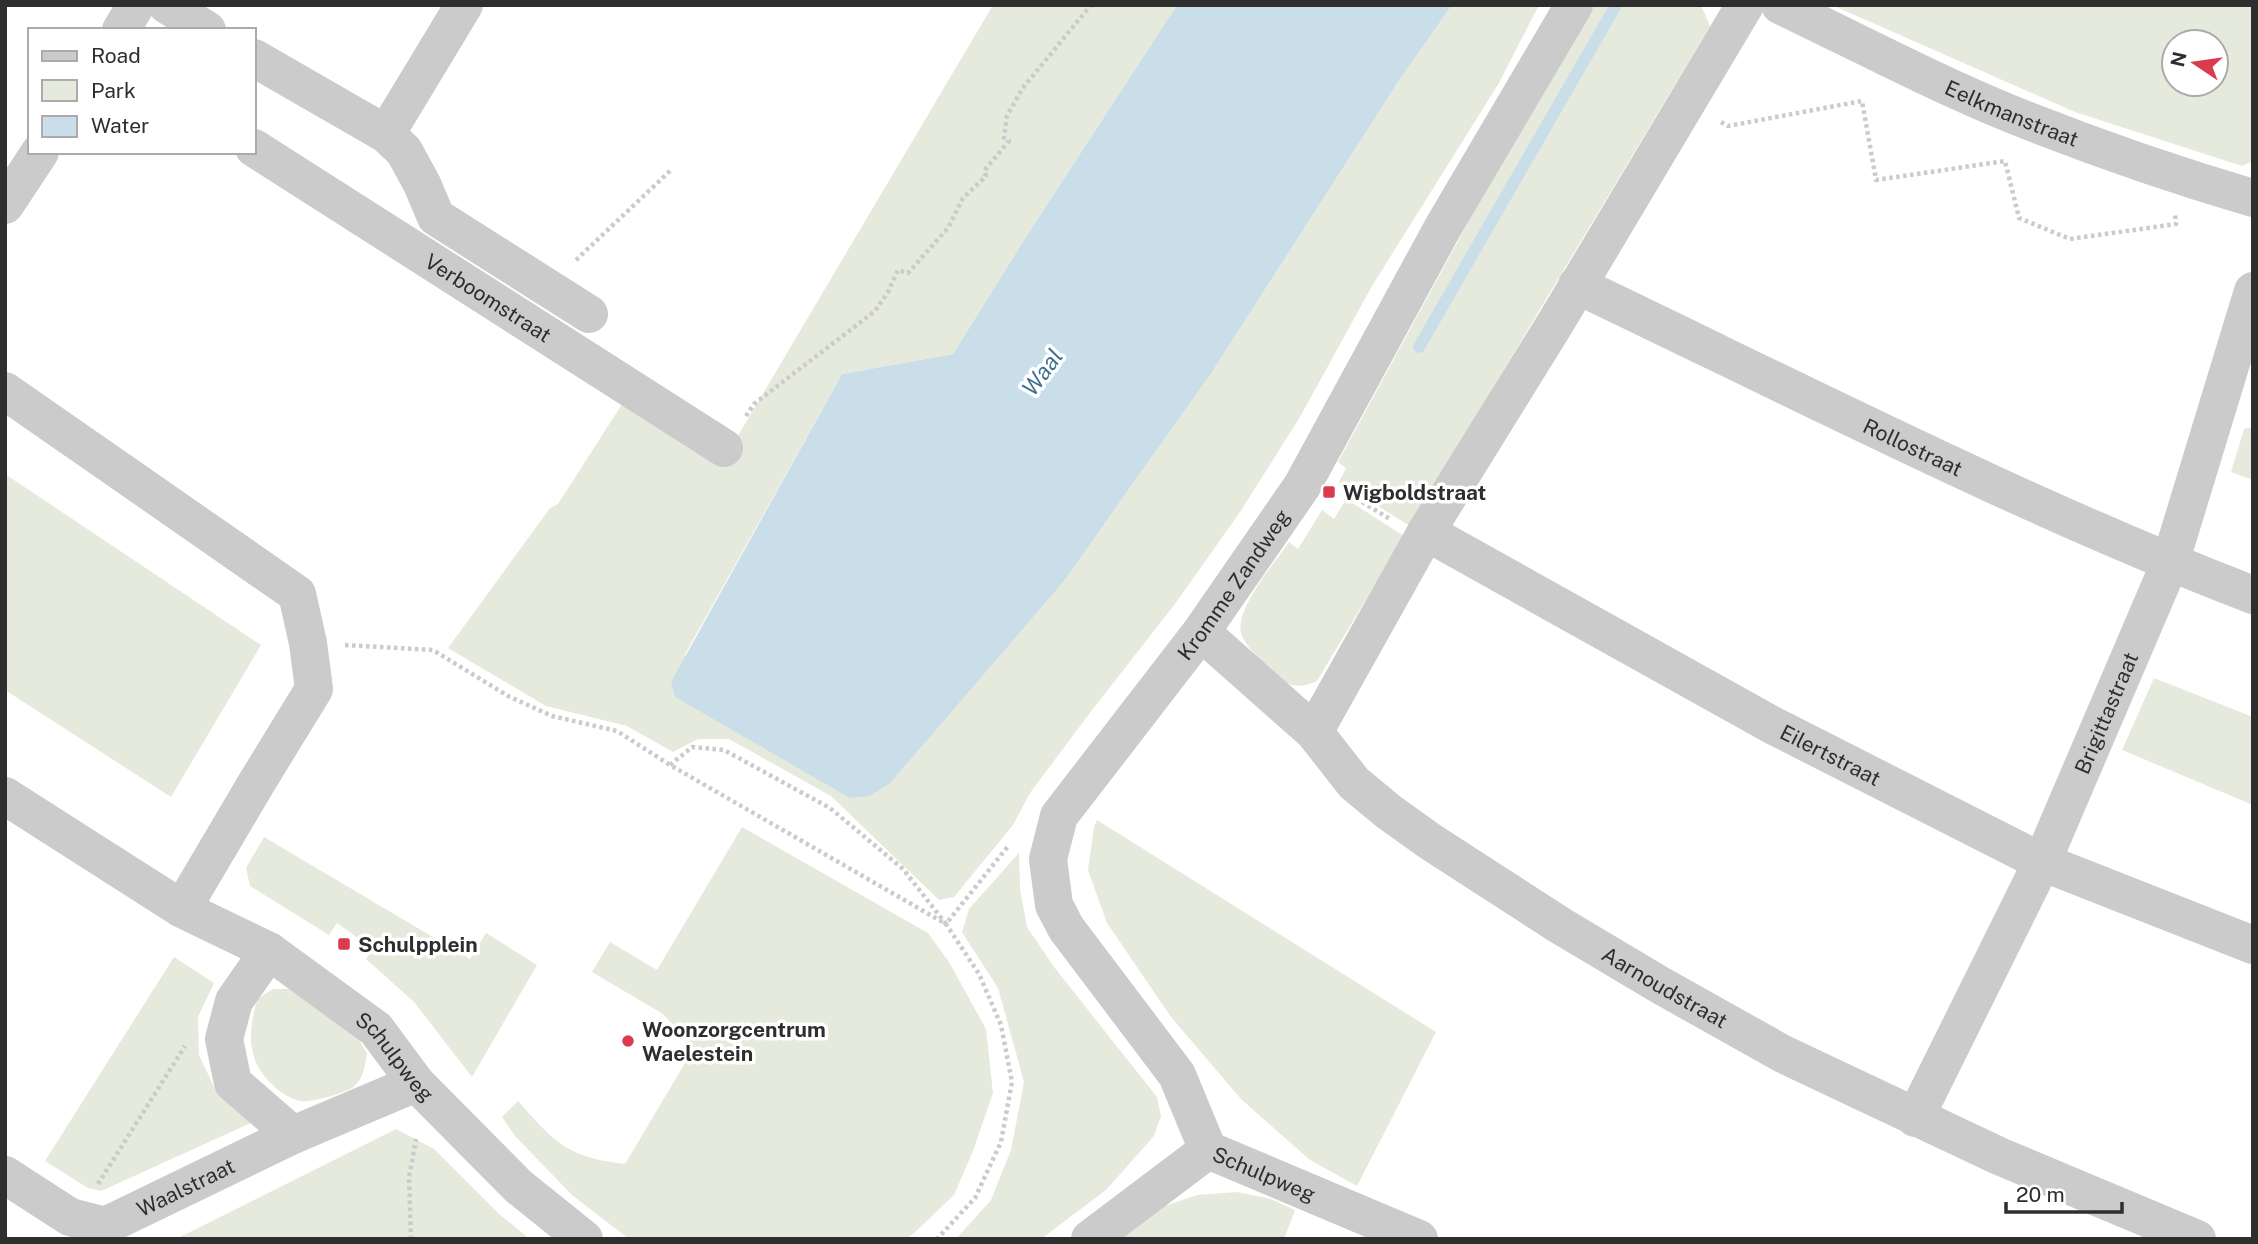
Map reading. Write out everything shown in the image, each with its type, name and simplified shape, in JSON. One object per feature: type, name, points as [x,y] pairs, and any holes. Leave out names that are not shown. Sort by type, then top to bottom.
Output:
[{"type":"street","points":[[122,28],[136,5]]},
{"type":"street","points":[[167,5],[204,28]]},
{"type":"street","points":[[386,134],[464,5]]},
{"type":"street","name":"Kromme Zandweg","points":[[1208,1150],[1177,1075],[1066,928],[1054,905],[1048,859],[1059,816],[1201,632],[1311,471],[1442,229],[1574,5]]},
{"type":"street","points":[[1314,732],[1426,532],[1745,5]]},
{"type":"street","name":"Eelkmanstraat","points":[[1780,5],[1943,85],[2000,109],[2171,174],[2253,198]]},
{"type":"street","points":[[256,59],[386,134],[404,151],[436,217],[589,314]]},
{"type":"street","name":"Verboomstraat","points":[[256,149],[724,448]]},
{"type":"street","points":[[5,205],[39,154]]},
{"type":"street","name":"Rollostraat","points":[[1577,285],[1995,485],[2170,563],[2253,595]]},
{"type":"street","name":"Brigittastraat","points":[[1915,1118],[2042,862],[2170,563],[2253,291]]},
{"type":"street","points":[[5,391],[297,594],[308,643],[314,689],[182,909],[5,796]]},
{"type":"street","name":"Eilertstraat","points":[[1426,532],[1772,725],[2042,862],[2253,944]]},
{"type":"street","name":"Aarnoudstraat","points":[[1201,632],[1314,732],[1354,783],[1389,812],[1561,926],[1783,1054],[1998,1156],[2197,1239]]},
{"type":"street","name":"Schulpweg","points":[[182,909],[269,951],[376,1029],[416,1083],[518,1186],[584,1239]]},
{"type":"street","points":[[269,951],[234,1001],[224,1039],[233,1083],[293,1135]]},
{"type":"street","name":"Waalstraat","points":[[5,1175],[70,1217],[105,1226],[293,1135],[416,1083]]},
{"type":"street","name":"Schulpweg","points":[[1090,1239],[1208,1150],[1419,1239]]},
{"type":"path","points":[[724,448],[754,404],[875,311],[898,270],[908,273],[948,228],[963,198],[986,176],[984,171],[1009,141],[1004,138],[1007,116],[1021,89],[1091,5]]},
{"type":"path","points":[[1687,103],[1728,126],[1862,102],[1876,180],[2005,162],[2019,218],[2070,239],[2176,224],[2171,174]]},
{"type":"path","points":[[555,293],[572,263],[671,170]]},
{"type":"path","points":[[1311,471],[1408,530],[1426,532]]},
{"type":"path","points":[[308,643],[433,650],[508,696],[552,716],[617,731],[670,765],[946,924]]},
{"type":"path","points":[[670,765],[692,747],[724,750],[830,808],[903,869],[946,924],[979,974],[1001,1025],[1012,1082],[1001,1142],[975,1198],[937,1239]]},
{"type":"path","points":[[946,924],[1019,832],[1059,816]]},
{"type":"path","points":[[70,1217],[98,1183],[186,1045]]},
{"type":"path","points":[[411,1239],[409,1177],[417,1133],[416,1083]]},
{"type":"green space","points":[[993,5],[1177,5],[953,354],[842,374],[684,656],[1064,581],[1212,372],[1400,79],[1452,5],[1539,5],[1499,83],[1372,286],[1300,417],[1240,512],[1175,604],[1030,793],[1013,825],[954,897],[939,900],[831,796],[729,739],[698,739],[673,752],[627,726],[546,706],[448,648],[550,508],[558,504],[624,401],[723,461]]},
{"type":"green space","points":[[1592,5],[1701,5],[1710,26],[1410,526],[1339,482],[1346,468],[1338,462],[1483,195]]},
{"type":"green space","points":[[1832,5],[2253,5],[2253,161],[2242,166],[2075,112]]},
{"type":"green space","points":[[2253,427],[2253,480],[2231,472],[2244,429]]},
{"type":"green space","points":[[5,474],[261,645],[171,797],[5,690]]},
{"type":"green space","points":[[1346,499],[1404,536],[1317,681],[1299,686],[1289,684],[1279,678],[1245,641],[1241,626],[1243,614],[1256,588],[1289,542],[1298,549],[1322,510],[1334,519]]},
{"type":"green space","points":[[2154,678],[2253,717],[2253,805],[2122,750]]},
{"type":"green space","points":[[1097,820],[1436,1032],[1357,1186],[1310,1160],[1241,1099],[1171,1017],[1107,923],[1088,870]]},
{"type":"green space","points":[[742,827],[928,933],[949,962],[986,1029],[993,1093],[973,1151],[954,1195],[906,1239],[629,1239],[572,1195],[515,1136],[502,1117],[518,1101],[542,1128],[564,1146],[589,1157],[625,1164],[694,1048],[663,1014],[592,972],[610,942],[657,970]]},
{"type":"green space","points":[[264,837],[470,959],[486,933],[537,965],[472,1077],[414,1002],[366,959],[373,949],[337,923],[329,935],[250,886],[246,868]]},
{"type":"green space","points":[[1019,853],[1020,889],[1027,927],[1054,967],[1157,1097],[1161,1116],[1154,1136],[1106,1190],[1041,1239],[956,1239],[991,1200],[1011,1150],[1024,1082],[998,988],[962,932],[969,909]]},
{"type":"green space","points":[[174,957],[214,983],[198,1017],[199,1055],[215,1089],[251,1123],[101,1191],[88,1188],[45,1161]]},
{"type":"green space","points":[[273,989],[295,989],[353,1030],[367,1053],[365,1067],[357,1084],[328,1097],[301,1101],[285,1095],[264,1076],[253,1053],[252,1026],[257,999]]},
{"type":"green space","points":[[396,1129],[434,1149],[499,1214],[530,1239],[176,1239]]},
{"type":"green space","points":[[1237,1192],[1271,1199],[1295,1210],[1284,1239],[1117,1239],[1156,1209],[1197,1195]]},
{"type":"water","name":"Waal","points":[[1177,5],[1452,5],[1400,79],[1212,372],[1064,581],[890,783],[870,796],[850,798],[675,697],[671,682],[842,374],[953,354]]},
{"type":"waterway","points":[[1419,347],[1616,5]]},
{"type":"place","name":"Wigboldstraat","points":[[1329,492]]},
{"type":"place","name":"Schulpplein","points":[[344,944]]},
{"type":"place","name":"Woonzorgcentrum Waelestein","points":[[628,1041]]}]
